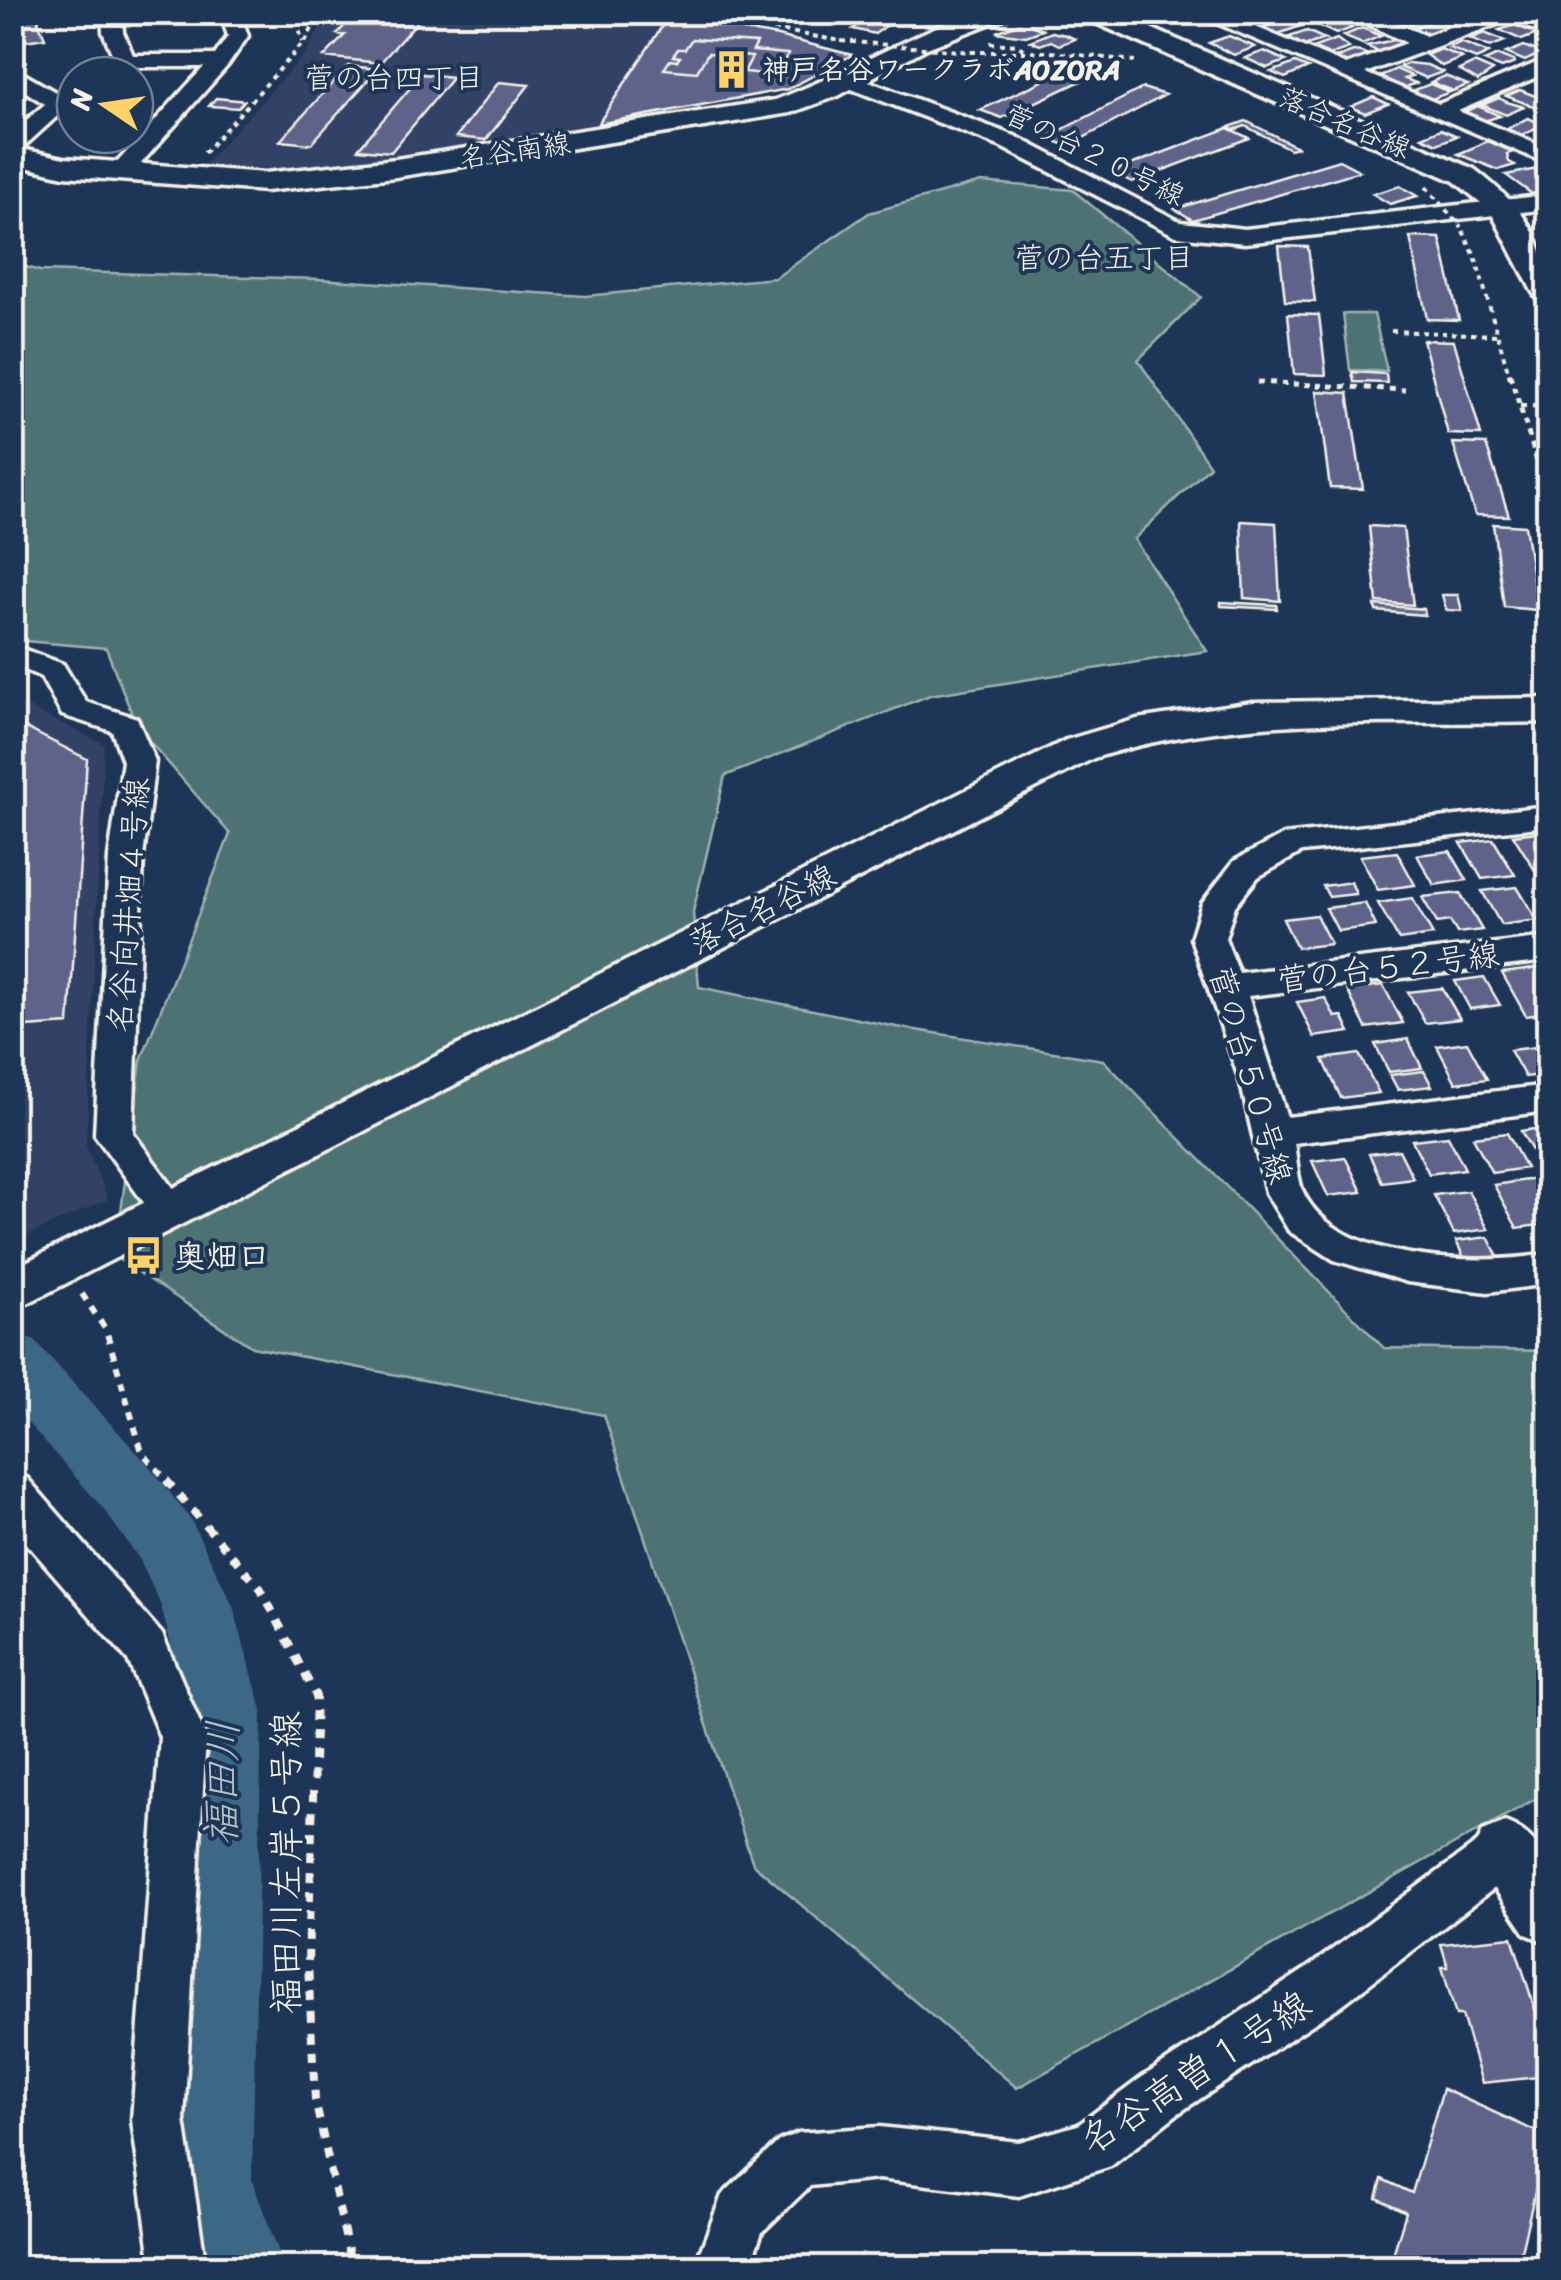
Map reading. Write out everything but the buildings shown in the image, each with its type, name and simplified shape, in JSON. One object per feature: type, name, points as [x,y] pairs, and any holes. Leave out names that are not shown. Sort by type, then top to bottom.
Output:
[{"type":"street","points":[[112,12],[114,32],[123,55]]},
{"type":"street","points":[[120,172],[221,61],[238,36],[230,12]]},
{"type":"street","name":"名谷南線","points":[[12,155],[64,167],[120,172],[265,182],[330,177],[792,104],[849,80],[918,42],[998,12]]},
{"type":"street","name":"落合名谷線","points":[[1091,12],[1446,166],[1481,186],[1502,204],[1541,260],[1548,291]]},
{"type":"street","points":[[1201,12],[1548,157]]},
{"type":"street","points":[[1352,12],[1426,43]]},
{"type":"street","points":[[1348,72],[1508,13],[1548,29]]},
{"type":"street","points":[[155,62],[221,61]]},
{"type":"street","points":[[1440,111],[1548,64]]},
{"type":"street","points":[[12,73],[55,92]]},
{"type":"street","name":"菅の台２０号線","points":[[849,80],[1007,142],[1176,229],[1245,236],[1502,204],[1548,202]]},
{"type":"street","points":[[1512,80],[1548,95]]},
{"type":"street","points":[[12,145],[55,107]]},
{"type":"street","name":"名谷向井畑４号線","points":[[12,654],[48,664],[60,678],[72,708],[126,726],[139,761],[126,858],[114,1135],[172,1212]]},
{"type":"street","name":"落合名谷線","points":[[18,1289],[1026,775],[1122,733],[1233,713],[1548,710]]},
{"type":"street","name":"菅の台５０号線","points":[[1548,816],[1294,842],[1246,869],[1219,903],[1208,938],[1228,986],[1273,1132],[1288,1202],[1319,1235],[1346,1249],[1398,1266],[1490,1277],[1548,1269]]},
{"type":"street","name":"菅の台５２号線","points":[[1228,986],[1548,949]]},
{"type":"street","points":[[1273,1132],[1548,1098]]},
{"type":"street","points":[[12,1491],[27,1527],[146,1648],[182,1736],[158,2120],[178,2268]]},
{"type":"street","points":[[1504,1851],[1548,1913]]},
{"type":"street","name":"名谷高曽１号線","points":[[721,2268],[741,2214],[798,2160],[879,2153],[1019,2170],[1092,2148],[1159,2096],[1325,1986],[1504,1851]]},
{"type":"path","points":[[293,12],[303,43]]},
{"type":"path","points":[[203,155],[303,43],[314,24],[312,12]]},
{"type":"path","points":[[676,12],[842,41],[972,52],[1050,52]]},
{"type":"path","points":[[1017,44],[1026,52]]},
{"type":"path","points":[[1426,187],[1460,228],[1476,256],[1548,496]]},
{"type":"path","points":[[1391,331],[1497,335]]},
{"type":"path","points":[[1257,382],[1405,390]]},
{"type":"path","points":[[1520,406],[1545,406]]},
{"type":"path","name":"福田川左岸５号線","points":[[77,1286],[106,1330],[142,1452],[261,1589],[316,1696],[308,1963],[315,2100],[352,2268]]},
{"type":"shaded area","points":[[643,12],[668,17],[598,124],[315,169],[203,166],[304,55],[322,25],[320,13]]},
{"type":"shaded area","points":[[12,700],[104,744],[86,1146],[108,1199],[13,1242]]},
{"type":"green space","points":[[981,182],[1073,190],[1201,297],[1138,360],[1210,466],[1134,539],[1207,651],[930,695],[725,776],[693,912],[699,987],[897,1027],[1103,1060],[1384,1348],[1548,1351],[1548,1792],[1017,2088],[753,1864],[604,1415],[252,1347],[115,1257],[141,1060],[230,834],[137,727],[106,648],[13,640],[12,263],[40,271],[318,279],[585,296],[775,278],[869,213]]},
{"type":"green space","points":[[1343,314],[1374,314],[1387,371],[1350,370]]},
{"type":"waterway","name":"福田川","points":[[12,1359],[126,1487],[166,1541],[197,1606],[225,1710],[209,2181],[225,2234],[241,2268]]},
{"type":"place","name":"神戸名谷ワークラボAOZORA","points":[[732,69]]},
{"type":"place","name":"奥畑口","points":[[144,1256]]},
{"type":"district","name":"菅の台四丁目","points":[[394,78]]},
{"type":"district","name":"菅の台五丁目","points":[[1104,258]]}]
